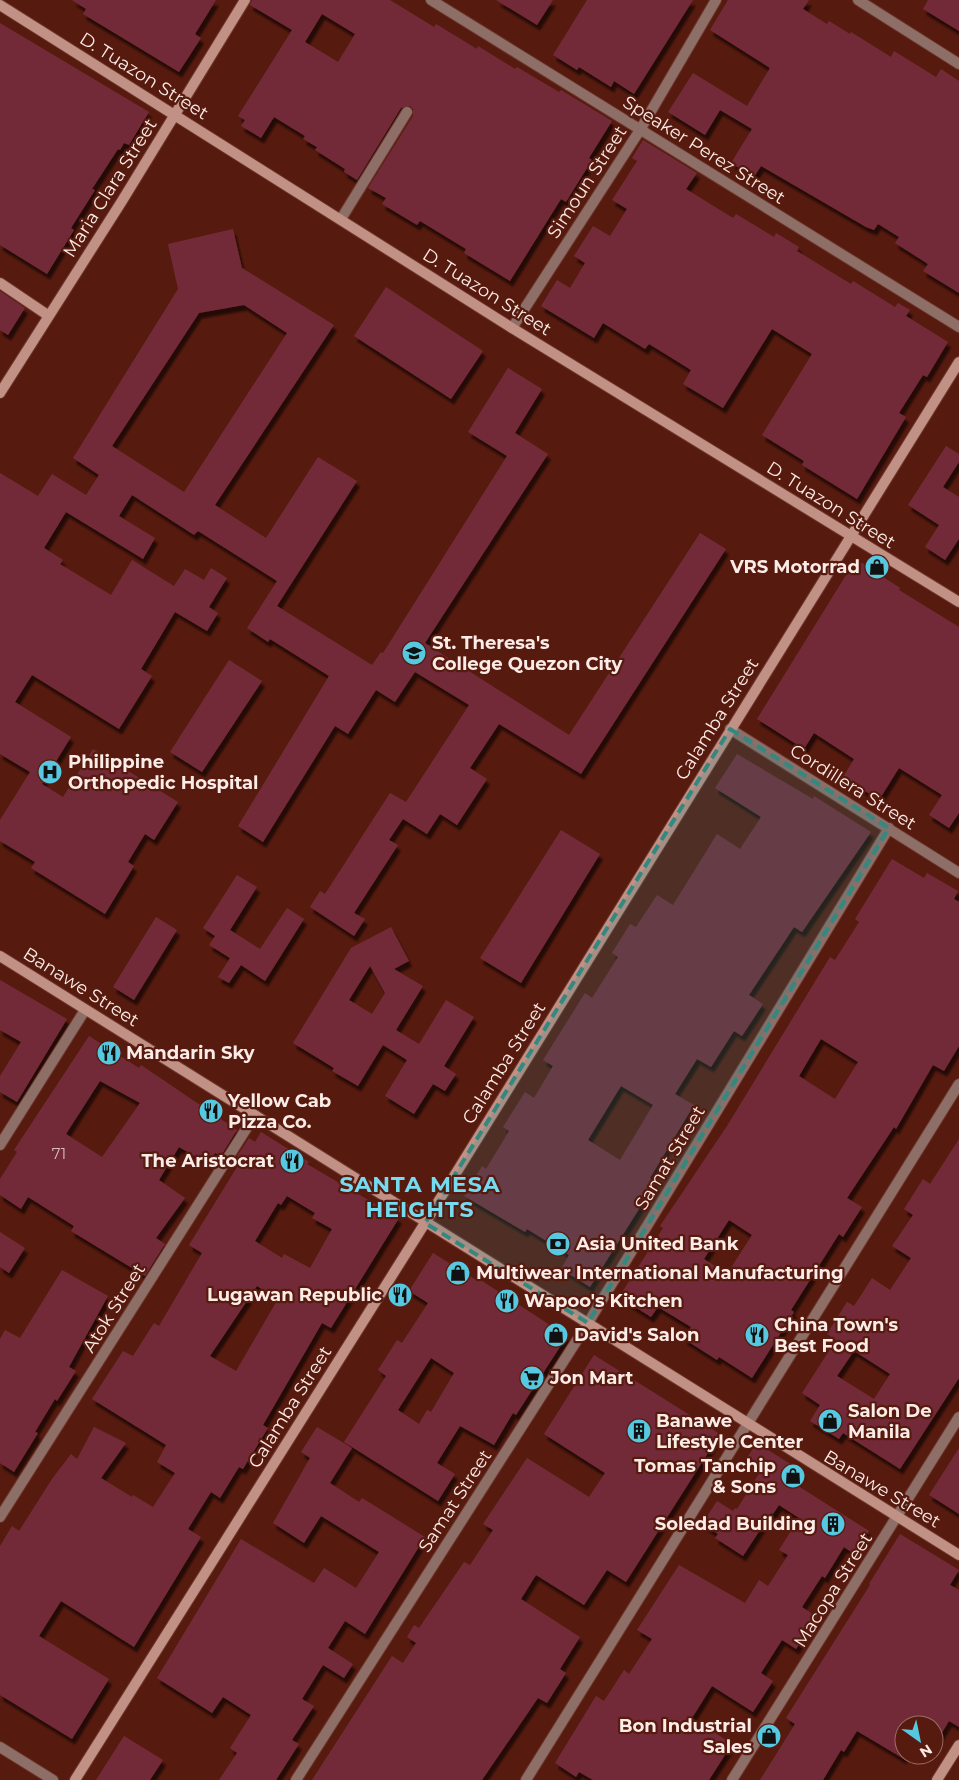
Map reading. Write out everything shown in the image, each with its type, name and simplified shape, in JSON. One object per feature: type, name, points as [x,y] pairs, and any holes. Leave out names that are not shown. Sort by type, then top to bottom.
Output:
[{"type":"street","name":"Maria Clara Street","points":[[0,393],[245,0]]},
{"type":"street","name":"Speaker Perez Street","points":[[431,0],[959,327]]},
{"type":"street","name":"Simoun Street","points":[[512,328],[640,130],[716,0]]},
{"type":"street","points":[[858,0],[959,64]]},
{"type":"street","name":"D. Tuazon Street","points":[[0,5],[512,328],[959,602]]},
{"type":"street","points":[[341,219],[407,112]]},
{"type":"street","points":[[0,283],[49,316]]},
{"type":"street","name":"Calamba Street","points":[[75,1780],[425,1223],[959,362]]},
{"type":"street","name":"Cordillera Street","points":[[730,729],[959,873]]},
{"type":"street","name":"Samat Street","points":[[296,1780],[588,1323],[889,828]]},
{"type":"street","name":"Banawe Street","points":[[0,956],[588,1323],[746,1425],[959,1555]]},
{"type":"street","points":[[0,1145],[85,1010]]},
{"type":"street","points":[[526,1780],[959,1084]]},
{"type":"street","name":"Atok Street","points":[[0,1517],[255,1115]]},
{"type":"street","name":"Macopa Street","points":[[732,1780],[959,1417]]},
{"type":"street","points":[[0,1748],[53,1780]]},
{"type":"street","points":[[937,1780],[958,1751]]},
{"type":"highlighted area","points":[[730,729],[889,828],[588,1323],[425,1223]]},
{"type":"building","points":[[72,0],[216,0],[195,34],[201,38],[179,72],[83,14],[86,9]]},
{"type":"building","points":[[252,0],[390,0],[434,27],[436,24],[477,49],[478,46],[515,69],[517,67],[559,92],[561,90],[612,121],[589,158],[592,160],[566,202],[561,199],[510,281],[464,253],[466,249],[420,221],[417,225],[382,204],[386,198],[368,188],[413,116],[413,109],[410,106],[401,108],[357,180],[344,172],[345,169],[315,150],[317,147],[303,139],[305,136],[274,117],[261,138],[241,126],[245,120],[238,116],[292,30],[250,5]],"holes":[[[322,14],[355,34],[338,62],[305,42]]]},
{"type":"building","points":[[496,0],[553,0],[537,25]]},
{"type":"building","points":[[587,0],[693,0],[634,94],[614,81],[611,87],[579,67],[577,70],[553,55]]},
{"type":"building","points":[[728,0],[809,0],[803,9],[827,24],[829,21],[850,34],[851,32],[891,57],[894,51],[936,77],[941,69],[959,81],[959,293],[923,271],[928,264],[895,243],[899,237],[878,224],[874,230],[866,227],[761,166],[754,177],[731,163],[752,129],[720,110],[705,135],[668,112],[693,73],[747,106],[770,68],[710,30]]},
{"type":"building","points":[[928,0],[959,0],[959,31],[923,9]]},
{"type":"building","points":[[0,23],[149,112],[129,145],[124,143],[120,150],[118,149],[92,189],[95,190],[71,228],[74,230],[47,274],[0,245]]},
{"type":"building","points":[[643,140],[697,173],[686,189],[733,218],[736,214],[774,237],[776,233],[799,247],[797,251],[851,284],[853,281],[895,307],[898,303],[910,310],[906,316],[948,342],[927,377],[923,375],[899,413],[906,417],[857,499],[802,465],[804,461],[762,435],[812,354],[772,329],[723,408],[683,384],[691,370],[649,344],[645,349],[603,323],[594,338],[541,306],[557,280],[570,288],[585,263],[574,256],[593,226],[610,236],[627,209],[612,200],[637,161],[632,158]]},
{"type":"building","points":[[233,229],[242,268],[334,325],[215,505],[266,538],[318,457],[357,481],[277,606],[372,665],[381,652],[383,653],[507,456],[468,432],[508,368],[542,389],[515,433],[548,454],[425,643],[569,735],[700,533],[726,549],[581,774],[499,724],[470,768],[487,779],[457,825],[440,814],[427,834],[403,819],[389,840],[398,845],[354,913],[365,919],[354,936],[310,907],[320,891],[325,894],[390,793],[406,802],[469,705],[415,672],[395,702],[376,690],[348,734],[335,726],[263,842],[238,826],[329,676],[270,639],[268,642],[247,628],[277,581],[198,531],[194,535],[132,495],[119,516],[155,538],[143,559],[66,512],[44,548],[63,560],[60,564],[111,595],[132,560],[174,586],[185,569],[204,580],[211,568],[227,578],[209,607],[218,613],[207,631],[175,612],[141,669],[152,676],[119,729],[32,675],[15,702],[71,737],[42,784],[63,797],[93,749],[178,802],[154,840],[145,834],[128,862],[134,866],[105,914],[31,868],[35,862],[0,841],[0,820],[30,772],[0,754],[0,473],[38,496],[52,474],[86,495],[99,475],[73,458],[178,289],[168,244]],"holes":[[[244,305],[287,333],[184,492],[112,446],[199,313]]]},
{"type":"building","points":[[386,287],[483,351],[451,399],[354,336]]},
{"type":"building","points":[[0,291],[25,308],[8,335],[0,330]]},
{"type":"building","points":[[946,446],[959,454],[959,462],[943,487],[959,497],[959,539],[945,560],[925,547],[939,525],[908,505]]},
{"type":"building","points":[[856,559],[900,588],[899,590],[959,627],[959,813],[949,828],[929,815],[942,795],[899,768],[879,800],[843,777],[854,759],[814,733],[804,749],[757,719]]},
{"type":"building","points":[[229,660],[262,681],[202,772],[170,752]]},
{"type":"building","points":[[737,754],[813,799],[814,796],[871,832],[802,932],[794,927],[749,995],[763,1004],[742,1036],[734,1031],[711,1067],[697,1059],[675,1094],[694,1105],[650,1178],[656,1182],[590,1287],[561,1269],[569,1255],[527,1229],[525,1232],[464,1196],[482,1166],[486,1169],[509,1131],[503,1127],[525,1092],[534,1098],[553,1066],[543,1060],[585,993],[592,998],[618,957],[612,953],[630,924],[636,927],[657,895],[673,905],[717,834],[740,849],[761,817],[715,788]],"holes":[[[621,1086],[653,1105],[620,1160],[588,1140]]]},
{"type":"building","points":[[561,830],[600,854],[521,983],[480,958]]},
{"type":"building","points":[[892,859],[924,878],[927,873],[958,891],[954,899],[959,902],[959,1046],[944,1071],[933,1065],[896,1129],[894,1127],[847,1198],[862,1207],[843,1237],[839,1234],[791,1310],[794,1312],[752,1378],[719,1357],[717,1360],[684,1339],[691,1327],[658,1307],[651,1317],[619,1297],[663,1228],[660,1226],[727,1126],[830,957],[835,960],[859,922],[855,919]],"holes":[[[821,1039],[858,1062],[835,1099],[799,1076]],[[729,1220],[752,1235],[727,1274],[704,1259]]]},
{"type":"building","points":[[237,875],[257,887],[230,930],[260,949],[287,908],[304,919],[265,981],[241,965],[229,983],[218,977],[230,958],[209,945],[215,936],[203,928]]},
{"type":"building","points":[[156,917],[177,930],[134,1000],[113,987]]},
{"type":"building","points":[[391,927],[409,961],[394,969],[423,986],[396,1030],[419,1044],[446,1000],[474,1017],[444,1066],[456,1074],[445,1091],[433,1084],[414,1114],[385,1096],[407,1060],[383,1045],[358,1086],[332,1071],[334,1068],[293,1043],[351,948]],"holes":[[[370,966],[385,993],[372,1014],[349,1000]]]},
{"type":"building","points":[[0,980],[67,1019],[17,1102],[0,1092],[0,1076],[21,1042],[0,1030]]},
{"type":"building","points":[[89,1036],[139,1068],[141,1065],[237,1130],[221,1156],[215,1153],[208,1164],[179,1147],[159,1180],[185,1198],[156,1238],[165,1244],[145,1276],[71,1231],[74,1226],[28,1197],[21,1209],[0,1195],[0,1179],[17,1152],[14,1150]],"holes":[[[100,1081],[140,1103],[102,1157],[66,1134]]]},
{"type":"building","points":[[261,1132],[309,1162],[307,1164],[399,1218],[331,1328],[322,1323],[263,1425],[268,1428],[243,1469],[239,1467],[220,1498],[211,1492],[188,1529],[201,1537],[134,1647],[61,1601],[39,1636],[109,1679],[72,1739],[0,1695],[0,1546],[12,1526],[19,1531],[52,1479],[71,1454],[77,1459],[94,1427],[126,1443],[101,1478],[132,1497],[133,1495],[153,1507],[175,1473],[157,1462],[166,1445],[92,1399],[123,1351],[133,1356],[154,1323],[159,1326],[202,1253],[189,1245],[237,1167],[232,1164],[249,1138],[255,1142]],"holes":[[[287,1196],[315,1213],[312,1218],[332,1229],[310,1268],[284,1254],[282,1258],[255,1241],[278,1203],[281,1205]],[[257,1286],[278,1299],[236,1371],[210,1356]]]},
{"type":"building","points":[[959,1139],[959,1378],[900,1469],[843,1433],[839,1439],[810,1421],[820,1405],[802,1393],[836,1340],[827,1334],[847,1302],[854,1306],[872,1278],[890,1290],[911,1258],[892,1246],[913,1215],[904,1209],[923,1179],[930,1184]],"holes":[[[854,1351],[890,1374],[874,1399],[837,1376]]]},
{"type":"building","points":[[0,1232],[25,1248],[9,1273],[0,1267]]},
{"type":"building","points":[[433,1253],[478,1281],[479,1279],[567,1336],[516,1415],[513,1413],[494,1445],[460,1426],[437,1463],[455,1474],[438,1501],[344,1442],[386,1376],[378,1370],[397,1340],[402,1343],[428,1303],[409,1291]],"holes":[[[431,1358],[454,1373],[431,1412],[427,1410],[419,1424],[398,1410]]]},
{"type":"building","points":[[62,1270],[108,1296],[69,1367],[76,1371],[57,1401],[55,1399],[35,1432],[38,1433],[14,1472],[0,1463],[0,1339],[5,1330],[20,1338]]},
{"type":"building","points":[[594,1355],[720,1434],[626,1582],[607,1570],[584,1605],[536,1575],[521,1599],[580,1637],[560,1669],[566,1673],[547,1703],[538,1698],[482,1780],[312,1780],[392,1656],[403,1663],[416,1643],[407,1637],[414,1625],[419,1628],[464,1562],[470,1565],[493,1530],[483,1524],[527,1458],[589,1497],[605,1473],[544,1434]]},
{"type":"building","points":[[317,1427],[352,1448],[330,1483],[359,1502],[362,1498],[425,1537],[365,1634],[345,1621],[328,1648],[353,1664],[344,1678],[323,1665],[302,1699],[314,1706],[292,1740],[299,1744],[276,1780],[219,1780],[237,1753],[230,1748],[251,1715],[223,1697],[212,1713],[157,1678],[241,1539],[314,1583],[324,1568],[356,1588],[379,1552],[321,1516],[304,1543],[273,1523],[310,1458],[301,1452]]},
{"type":"building","points":[[757,1443],[803,1472],[795,1484],[869,1531],[854,1554],[844,1547],[825,1578],[822,1576],[802,1607],[817,1617],[796,1649],[782,1640],[761,1673],[773,1681],[753,1712],[712,1686],[692,1718],[732,1744],[709,1780],[593,1780],[579,1772],[576,1777],[555,1763],[596,1696],[604,1701],[624,1670],[629,1674],[652,1639],[637,1630],[679,1565],[745,1603],[759,1580],[768,1586],[788,1555],[779,1550],[799,1518],[779,1505],[773,1514],[771,1513],[743,1556],[715,1538],[718,1534],[702,1524],[717,1501],[733,1511],[735,1508],[737,1509],[762,1469],[746,1459]]},
{"type":"building","points":[[959,1448],[959,1514],[929,1495]]},
{"type":"building","points":[[900,1534],[959,1570],[950,1585],[959,1590],[959,1727],[949,1721],[944,1729],[944,1715],[894,1715],[894,1753],[857,1731],[844,1752],[841,1750],[823,1780],[760,1780],[795,1724],[786,1718]]},
{"type":"building","points":[[124,1736],[163,1760],[150,1780],[96,1780]]},
{"type":"place","name":"VRS Motorrad","points":[[877,567]]},
{"type":"place","name":"St. Theresa's College Quezon City","points":[[414,653]]},
{"type":"place","name":"Philippine Orthopedic Hospital","points":[[50,772]]},
{"type":"place","name":"Mandarin Sky","points":[[109,1053]]},
{"type":"place","name":"Yellow Cab Pizza Co.","points":[[211,1111]]},
{"type":"place","name":"The Aristocrat","points":[[292,1161]]},
{"type":"place","name":"Asia United Bank","points":[[558,1244]]},
{"type":"place","name":"Multiwear International Manufacturing","points":[[458,1273]]},
{"type":"place","name":"Lugawan Republic","points":[[400,1295]]},
{"type":"place","name":"Wapoo's Kitchen","points":[[507,1301]]},
{"type":"place","name":"David's Salon","points":[[556,1335]]},
{"type":"place","name":"China Town's Best Food","points":[[757,1335]]},
{"type":"place","name":"Jon Mart","points":[[532,1378]]},
{"type":"place","name":"Salon De Manila","points":[[830,1421]]},
{"type":"place","name":"Banawe Lifestyle Center","points":[[639,1431]]},
{"type":"place","name":"Tomas Tanchip & Sons","points":[[793,1476]]},
{"type":"place","name":"Soledad Building","points":[[833,1524]]},
{"type":"place","name":"Bon Industrial Sales","points":[[769,1736]]},
{"type":"district","name":"SANTA MESA HEIGHTS","points":[[420,1196]]}]
